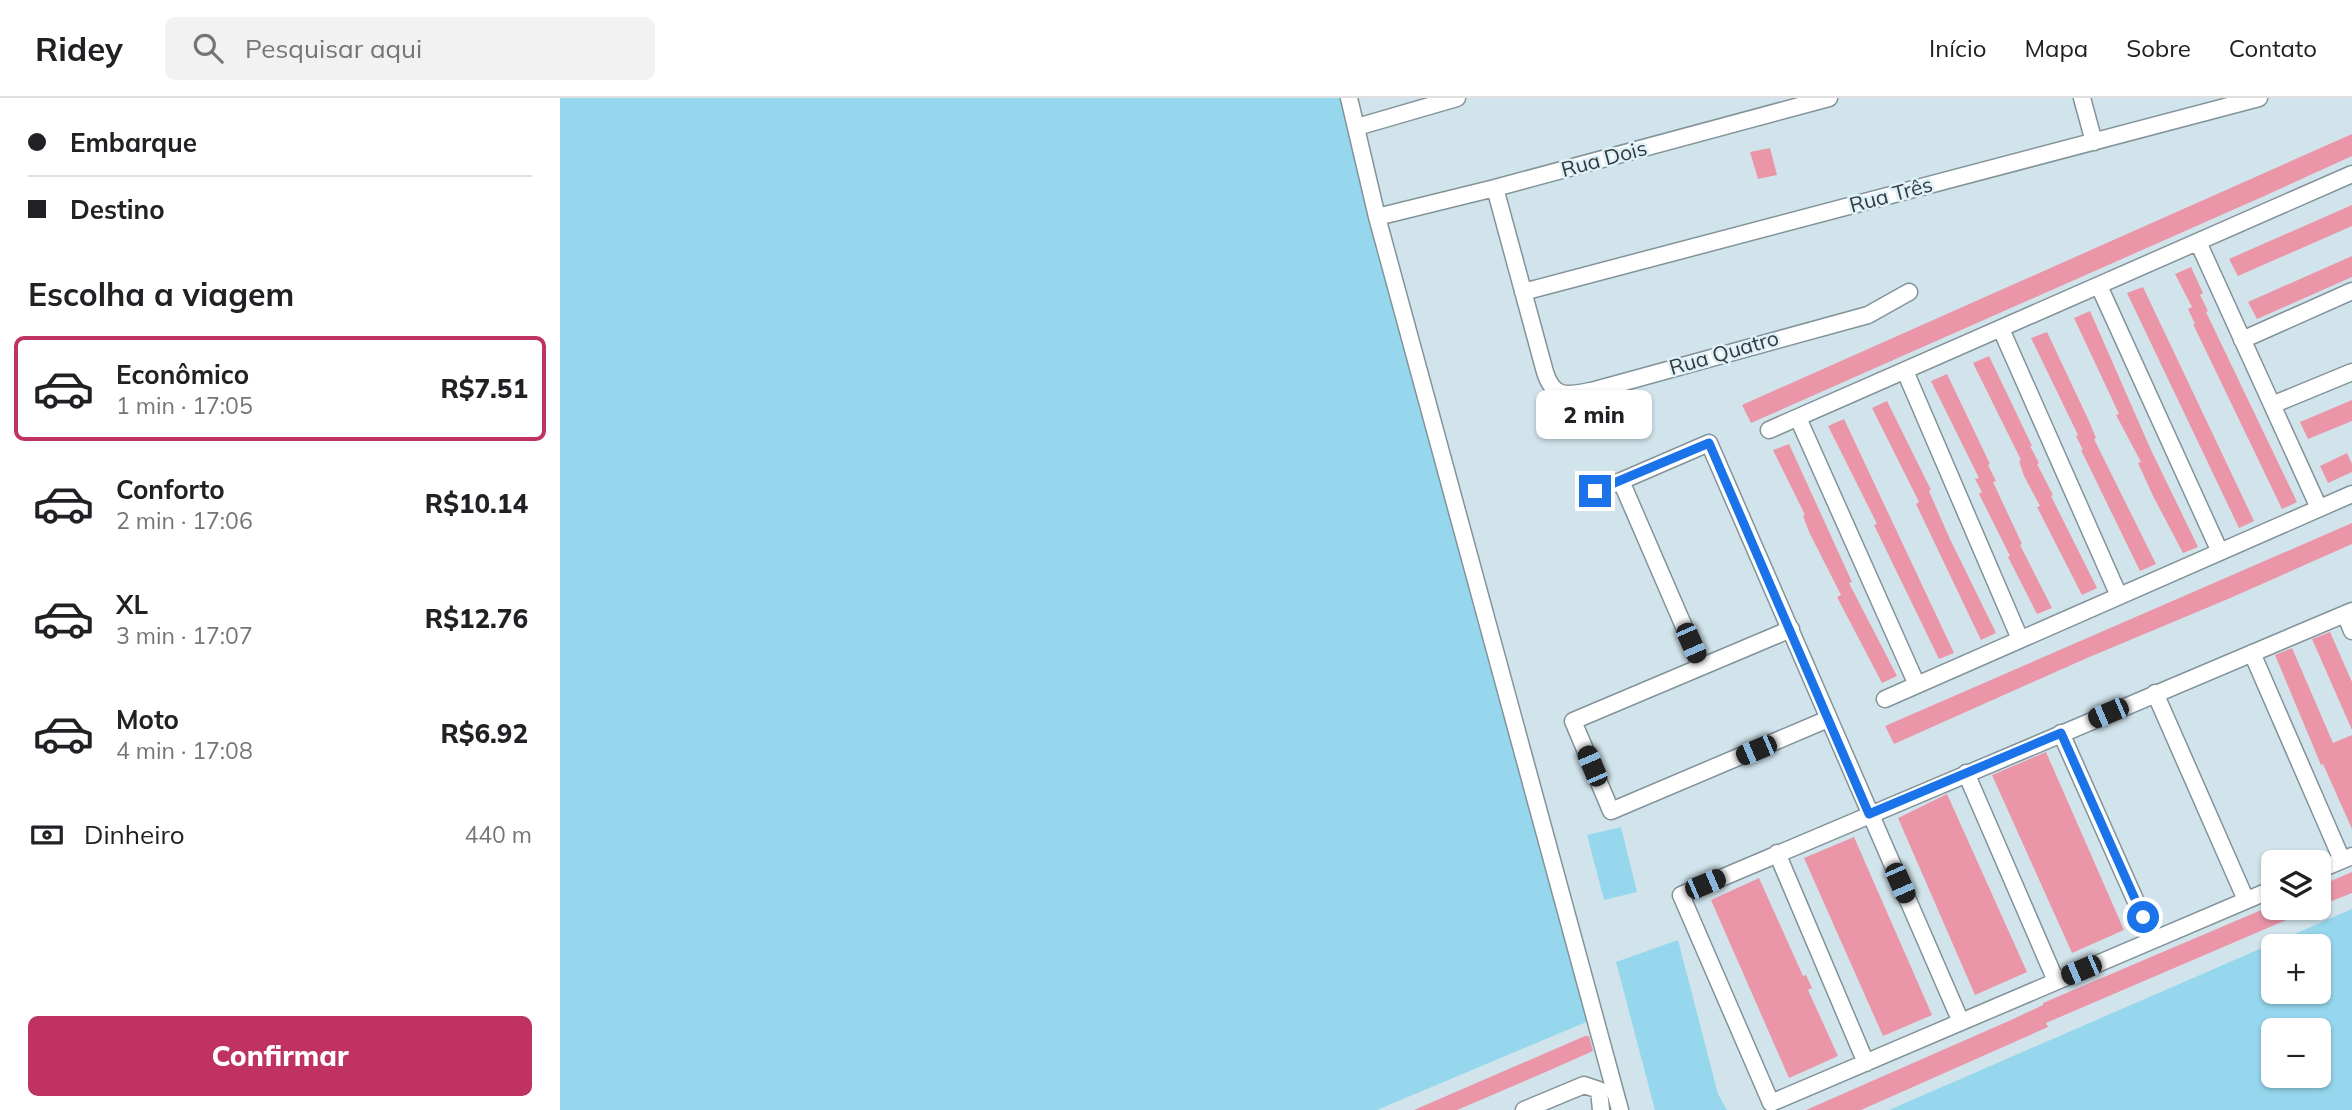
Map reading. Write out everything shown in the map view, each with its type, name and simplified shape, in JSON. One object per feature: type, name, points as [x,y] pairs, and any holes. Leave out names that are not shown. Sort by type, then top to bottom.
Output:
[{"type":"street","points":[[1349,98],[1377,217],[1620,1110]]},
{"type":"street","points":[[1357,127],[1457,98]]},
{"type":"street","name":"Rua Dois","points":[[1377,217],[1829,98]]},
{"type":"street","points":[[2082,98],[2094,142]]},
{"type":"street","name":"Rua Três","points":[[1523,292],[2259,98]]},
{"type":"street","points":[[1769,430],[2352,174]]},
{"type":"street","points":[[1495,188],[1523,292]]},
{"type":"street","points":[[2198,243],[2319,508]]},
{"type":"street","points":[[2099,286],[2220,552]]},
{"type":"street","points":[[2242,340],[2352,291]]},
{"type":"street","name":"Rua Quatro","points":[[1523,292],[1545,372],[1553,391],[1564,394],[1595,390],[1868,315],[1909,292]]},
{"type":"street","points":[[2001,329],[2119,596]]},
{"type":"street","points":[[1905,371],[2020,639]]},
{"type":"street","points":[[2272,405],[2352,372]]},
{"type":"street","points":[[1798,418],[1917,685]]},
{"type":"street","points":[[1595,491],[1709,443],[1961,1022]]},
{"type":"street","points":[[1621,481],[1701,666]]},
{"type":"street","points":[[1885,699],[2352,494]]},
{"type":"street","points":[[2261,894],[1771,1104],[1681,895],[2348,612],[2352,631]]},
{"type":"street","points":[[1791,629],[1573,721],[1611,811],[1828,719]]},
{"type":"street","points":[[2252,653],[2347,858]]},
{"type":"street","points":[[2155,694],[2246,901]]},
{"type":"street","points":[[2061,733],[2153,940]]},
{"type":"street","points":[[1966,773],[2056,981]]},
{"type":"street","points":[[1777,853],[1866,1063]]},
{"type":"street","points":[[1524,1110],[1584,1085],[1599,1090],[1601,1110]]},
{"type":"shaded area","points":[[560,98],[1343,98],[1591,1020],[1377,1110],[560,1110]]},
{"type":"shaded area","points":[[1621,827],[1637,892],[1604,900],[1587,835]]},
{"type":"shaded area","points":[[2352,909],[2352,1110],[1889,1110],[2261,949],[2261,1004],[2331,1004],[2331,934],[2294,934]]},
{"type":"shaded area","points":[[1678,940],[1718,1094],[1727,1110],[1655,1110],[1616,962]]},
{"type":"building","points":[[2352,134],[2352,156],[2262,197],[1751,423],[1742,405]]},
{"type":"building","points":[[1770,148],[1777,175],[1758,179],[1750,152]]},
{"type":"building","points":[[2352,205],[2352,226],[2238,276],[2229,259]]},
{"type":"building","points":[[2352,256],[2352,277],[2257,319],[2248,302]]},
{"type":"building","points":[[2191,267],[2203,293],[2200,295],[2208,311],[2206,312],[2297,502],[2282,509],[2193,324],[2188,309],[2192,307],[2175,274]]},
{"type":"building","points":[[2143,287],[2254,521],[2239,528],[2127,293]]},
{"type":"building","points":[[2090,311],[2151,450],[2198,547],[2183,553],[2153,496],[2138,463],[2141,462],[2116,415],[2119,414],[2074,318]]},
{"type":"building","points":[[2047,332],[2089,421],[2096,438],[2094,439],[2156,564],[2140,571],[2081,450],[2076,436],[2078,435],[2031,338]]},
{"type":"building","points":[[1989,356],[2032,446],[2039,463],[2037,464],[2053,495],[2051,496],[2097,588],[2082,595],[2037,507],[2040,506],[2024,476],[2019,461],[2021,460],[1973,363]]},
{"type":"building","points":[[1947,374],[1990,464],[1988,465],[1996,481],[1993,482],[2022,544],[2020,545],[2052,608],[2037,614],[1979,494],[1982,492],[1975,479],[1979,478],[1931,381]]},
{"type":"building","points":[[2352,400],[2352,421],[2308,439],[2300,422]]},
{"type":"building","points":[[1887,401],[1996,633],[1981,640],[1916,504],[1919,502],[1872,408]]},
{"type":"building","points":[[1844,419],[1954,653],[1939,659],[1874,525],[1877,524],[1828,426]]},
{"type":"building","points":[[1789,444],[1852,582],[1849,583],[1897,676],[1882,683],[1837,597],[1841,595],[1809,532],[1803,516],[1805,515],[1773,450]]},
{"type":"building","points":[[2347,453],[2352,472],[2328,483],[2320,466]]},
{"type":"building","points":[[2352,523],[2352,544],[2228,599],[1894,744],[1885,726]]},
{"type":"building","points":[[2330,632],[2352,682],[2352,730],[2312,639]]},
{"type":"building","points":[[2292,648],[2333,743],[2352,735],[2352,829],[2323,764],[2321,765],[2275,655]]},
{"type":"building","points":[[2046,752],[2124,930],[2072,953],[1992,775]]},
{"type":"building","points":[[1947,794],[2027,972],[1975,995],[1898,818]]},
{"type":"building","points":[[1854,837],[1932,1015],[1883,1036],[1804,858]]},
{"type":"building","points":[[2352,872],[2352,893],[2331,901],[2331,881]]},
{"type":"building","points":[[1759,878],[1803,976],[1806,975],[1812,988],[1808,990],[1838,1056],[1789,1078],[1711,900]]},
{"type":"building","points":[[2261,910],[2261,920],[2286,920],[2046,1023],[2048,1027],[1861,1110],[1806,1110],[2011,1020],[2043,1003]]},
{"type":"building","points":[[1589,1036],[1593,1051],[1548,1071],[1457,1110],[1414,1110]]},
{"type":"route","points":[[1595,491],[1709,443],[1869,814],[2061,733],[2143,917]]}]
